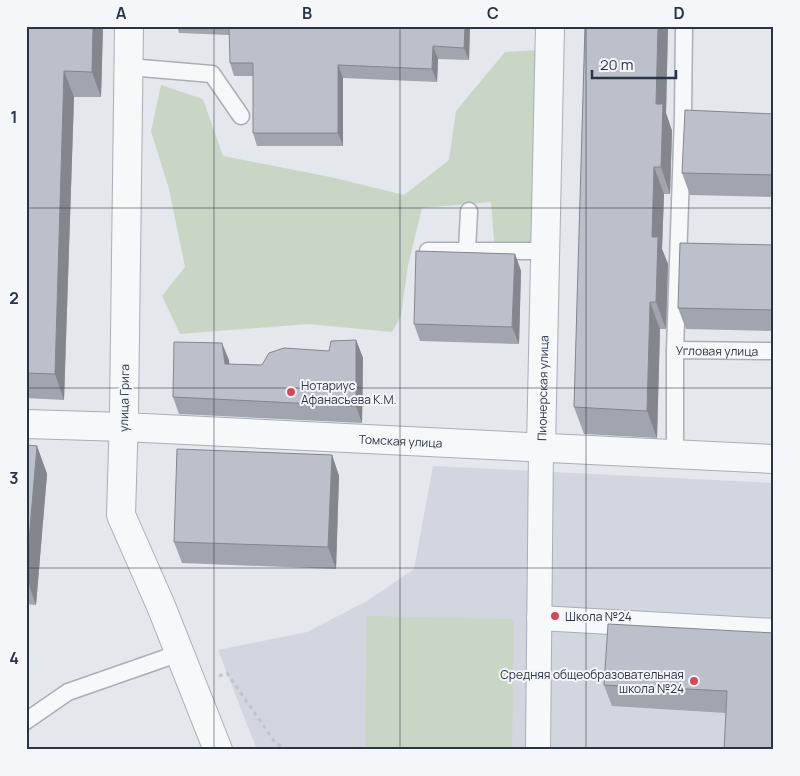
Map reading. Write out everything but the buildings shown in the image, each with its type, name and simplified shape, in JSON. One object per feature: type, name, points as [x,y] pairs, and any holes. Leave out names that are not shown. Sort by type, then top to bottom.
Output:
[{"type":"street","name":"улица Грига","points":[[129,26],[124,427],[121,515],[161,606],[218,750]]},
{"type":"street","name":"Пионерская улица","points":[[538,750],[544,251],[550,26]]},
{"type":"street","name":"Томская улица","points":[[26,424],[124,427],[774,459]]},
{"type":"street","points":[[539,618],[774,631]]},
{"type":"lane","points":[[676,350],[684,26]]},
{"type":"lane","points":[[129,67],[212,74],[241,116]]},
{"type":"lane","points":[[683,115],[701,116]]},
{"type":"lane","points":[[468,252],[469,211]]},
{"type":"lane","points":[[428,252],[544,251]]},
{"type":"lane","name":"Угловая улица","points":[[675,454],[676,350],[774,351]]},
{"type":"lane","points":[[26,721],[68,692],[180,653]]},
{"type":"path","points":[[227,673],[274,742],[285,750]]},
{"type":"shaded area","name":"Школа №24","points":[[433,466],[774,483],[774,750],[257,750],[218,650],[307,632],[367,601],[414,569]]},
{"type":"green space","points":[[541,50],[531,254],[495,254],[491,202],[422,208],[408,265],[401,316],[392,332],[308,324],[180,334],[162,296],[185,267],[169,189],[151,131],[161,85],[203,99],[223,156],[335,178],[404,195],[449,160],[456,111],[505,52]]},
{"type":"green space","points":[[367,616],[514,619],[512,750],[365,750]]},
{"type":"place","name":"Нотариус Афанасьева К.М.","points":[[291,392]]},
{"type":"place","name":"Школа №24","points":[[555,616]]},
{"type":"place","name":"Средняя общеобразовательная школа №24","points":[[694,681]]}]
